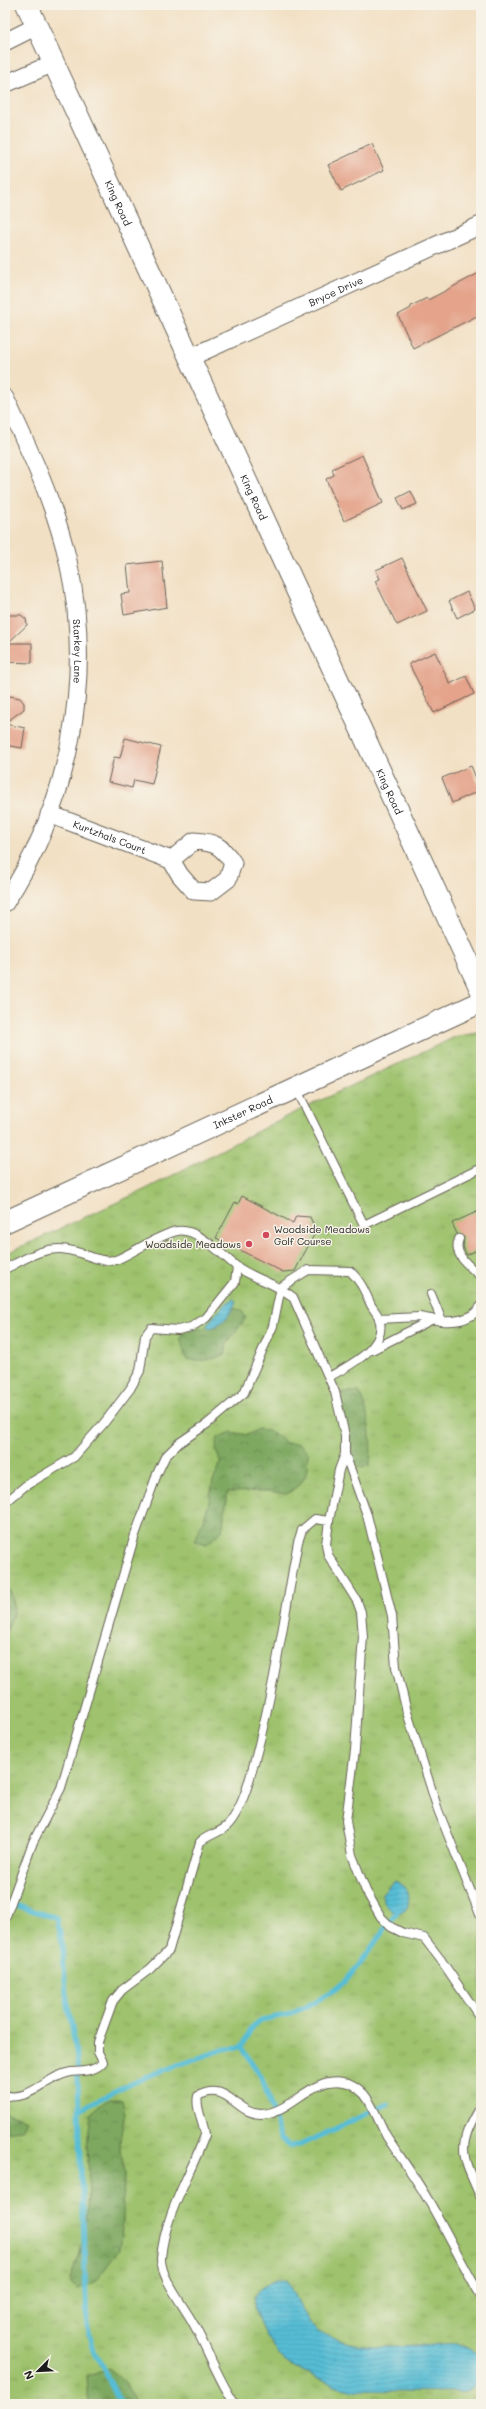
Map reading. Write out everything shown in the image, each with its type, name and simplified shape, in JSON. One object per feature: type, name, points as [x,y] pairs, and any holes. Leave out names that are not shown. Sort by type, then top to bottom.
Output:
[{"type":"street","name":"King Road","points":[[27,5],[191,357],[481,990]]},
{"type":"street","points":[[5,42],[37,26]]},
{"type":"street","points":[[5,84],[54,63]]},
{"type":"street","name":"Bryce Drive","points":[[191,357],[481,225]]},
{"type":"street","name":"Starkey Lane","points":[[5,398],[48,496],[68,562],[78,635],[74,716],[65,766],[49,814],[21,878],[5,903]]},
{"type":"street","name":"Kurtzhals Court","points":[[49,814],[172,860]]},
{"type":"street","name":"Inkster Road","points":[[5,1222],[481,1002]]},
{"type":"lane","points":[[296,1088],[364,1225],[481,1168]]},
{"type":"lane","points":[[5,1269],[45,1250],[56,1249],[68,1250],[105,1262],[116,1260],[178,1231],[190,1233],[217,1248],[237,1267],[280,1287],[293,1297],[329,1377],[342,1417],[345,1454],[367,1515],[392,1616],[396,1667],[407,1712],[438,1810],[481,1917]]},
{"type":"lane","points":[[459,1239],[456,1245],[458,1254],[481,1276]]},
{"type":"lane","points":[[5,1503],[25,1486],[74,1456],[104,1423],[130,1389],[140,1371],[145,1336],[152,1328],[168,1331],[191,1327],[206,1318],[236,1282],[237,1267]]},
{"type":"lane","points":[[6,1917],[33,1842],[61,1788],[134,1538],[157,1474],[165,1457],[180,1443],[207,1424],[244,1394],[273,1326],[280,1287],[308,1270],[350,1271],[360,1280],[379,1319],[379,1330],[375,1344],[367,1352]]},
{"type":"lane","points":[[431,1294],[442,1320]]},
{"type":"lane","points":[[379,1319],[433,1319],[457,1322],[466,1319],[481,1306]]},
{"type":"lane","points":[[329,1377],[367,1352],[433,1319]]},
{"type":"lane","points":[[345,1454],[339,1470],[326,1544],[328,1555],[357,1601],[360,1612],[362,1636],[356,1743],[346,1821],[347,1839],[366,1891],[382,1917],[391,1927],[403,1933],[424,1938],[441,1960],[481,2019]]},
{"type":"lane","points":[[5,2095],[21,2096],[55,2076],[70,2072],[86,2071],[100,2066],[103,2062],[98,2052],[98,2042],[112,2001],[122,1990],[150,1969],[169,1950],[200,1842],[206,1837],[225,1830],[240,1806],[262,1730],[302,1530],[315,1519],[329,1521]]},
{"type":"lane","points":[[235,2404],[218,2376],[193,2324],[169,2282],[161,2259],[171,2213],[205,2134],[205,2126],[196,2103],[198,2096],[206,2092],[215,2091],[251,2112],[260,2114],[276,2109],[320,2083],[333,2081],[356,2086],[369,2102],[377,2118],[427,2198],[481,2296]]},
{"type":"lane","points":[[481,2105],[466,2136],[463,2151],[481,2198]]},
{"type":"green space","name":"Woodside Meadows Golf Course","points":[[478,1033],[481,1041],[481,2404],[5,2404],[5,1254],[146,1189],[281,1119],[457,1036]]},
{"type":"green space","points":[[234,1308],[242,1311],[246,1318],[227,1343],[225,1354],[206,1360],[186,1359],[180,1337],[184,1333],[193,1329],[213,1326],[220,1323]]},
{"type":"green space","points":[[359,1392],[365,1406],[371,1451],[369,1466],[360,1468],[352,1465],[349,1457],[340,1393]]},
{"type":"green space","points":[[259,1429],[271,1431],[286,1443],[300,1444],[308,1452],[305,1477],[299,1485],[287,1494],[268,1491],[228,1492],[222,1531],[207,1544],[195,1541],[208,1507],[213,1481],[221,1463],[216,1451],[217,1438],[232,1432],[247,1435]]},
{"type":"green space","points":[[5,1589],[9,1589],[14,1606],[12,1617],[5,1634]]},
{"type":"green space","points":[[107,2100],[122,2100],[125,2113],[120,2141],[124,2173],[123,2220],[119,2250],[95,2282],[78,2289],[69,2282],[80,2253],[86,2220],[89,2180],[87,2147],[91,2113]]},
{"type":"green space","points":[[5,2112],[27,2121],[22,2130],[5,2132]]},
{"type":"green space","points":[[109,2368],[124,2382],[136,2404],[89,2404],[87,2377]]},
{"type":"water","points":[[233,1299],[236,1301],[225,1319],[217,1325],[208,1328],[207,1325],[216,1314]]},
{"type":"water","points":[[394,1881],[403,1885],[408,1891],[409,1895],[407,1908],[399,1913],[392,1911],[383,1902],[382,1893]]},
{"type":"water","points":[[276,2280],[287,2280],[307,2318],[312,2324],[328,2336],[341,2342],[354,2345],[382,2347],[457,2344],[470,2348],[480,2357],[480,2384],[470,2390],[459,2392],[353,2390],[337,2386],[288,2364],[278,2354],[267,2337],[254,2307],[255,2296],[263,2286]]},
{"type":"building","points":[[372,144],[384,170],[341,191],[328,165]]},
{"type":"building","points":[[481,272],[481,314],[413,348],[398,315],[411,308],[411,306],[427,298],[428,300]]},
{"type":"building","points":[[362,455],[383,503],[344,521],[326,479],[334,475],[332,469]]},
{"type":"building","points":[[411,491],[417,504],[403,510],[397,498]]},
{"type":"building","points":[[402,558],[427,611],[397,625],[375,581],[380,579],[376,570]]},
{"type":"building","points":[[162,561],[167,607],[124,615],[121,594],[130,593],[127,565]]},
{"type":"building","points":[[467,592],[475,609],[457,618],[449,601]]},
{"type":"building","points":[[5,615],[21,615],[26,619],[27,625],[8,643],[32,643],[32,663],[5,662]]},
{"type":"building","points":[[435,652],[450,684],[466,676],[474,694],[434,713],[409,664]]},
{"type":"building","points":[[5,695],[20,698],[24,703],[24,709],[5,723]]},
{"type":"building","points":[[5,724],[25,728],[22,748],[5,745]]},
{"type":"building","points":[[125,738],[161,747],[152,784],[134,780],[132,788],[108,782],[114,757],[120,758]]},
{"type":"building","points":[[471,766],[481,790],[452,803],[442,778]]},
{"type":"building","name":"Woodside Meadows Golf Course","points":[[242,1196],[293,1223],[296,1216],[310,1217],[316,1231],[295,1271],[283,1272],[216,1238],[235,1202],[238,1204]]},
{"type":"building","points":[[481,1210],[481,1248],[467,1255],[463,1247],[464,1237],[457,1234],[452,1223]]},
{"type":"waterway","points":[[5,1902],[57,1918],[62,1943],[66,1994],[77,2057],[87,2324],[94,2350],[121,2404]]},
{"type":"waterway","points":[[242,2048],[251,2028],[261,2020],[291,2014],[307,2006],[330,1993],[353,1973],[397,1912]]},
{"type":"waterway","points":[[79,2109],[150,2075],[224,2049],[242,2048],[262,2078],[281,2139],[289,2146],[300,2145],[388,2104]]},
{"type":"place","name":"Woodside Meadows Golf Course","points":[[266,1235]]},
{"type":"place","name":"Woodside Meadows","points":[[249,1244]]}]
